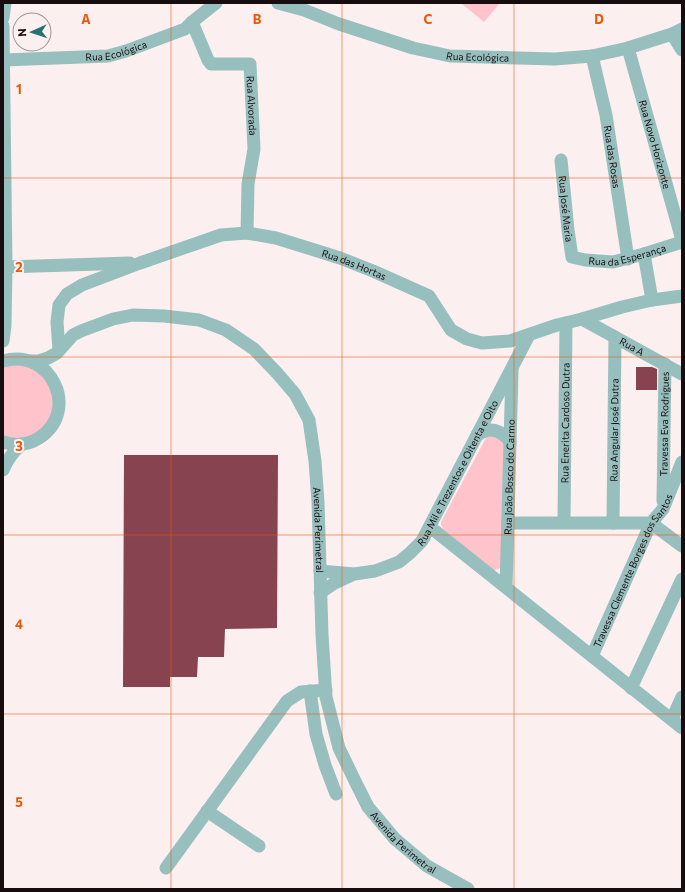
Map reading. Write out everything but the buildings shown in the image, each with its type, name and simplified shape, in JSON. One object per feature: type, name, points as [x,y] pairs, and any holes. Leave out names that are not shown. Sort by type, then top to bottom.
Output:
[{"type":"street","points":[[3,18],[5,3]]},
{"type":"street","name":"Rua Ecológica","points":[[4,60],[108,56],[126,52],[185,29],[216,3]]},
{"type":"street","name":"Rua Ecológica","points":[[278,3],[304,10],[339,24],[413,48],[450,56],[555,59],[592,56],[628,48],[677,32]]},
{"type":"street","name":"Rua Alvorada","points":[[192,22],[208,60],[212,64],[250,64],[254,149],[248,184],[247,233]]},
{"type":"street","points":[[3,26],[6,267],[5,326],[3,341]]},
{"type":"street","points":[[677,32],[682,50]]},
{"type":"street","name":"Rua Novo Horizonte","points":[[628,48],[682,241]]},
{"type":"street","name":"Rua das Rosas","points":[[592,56],[606,115],[628,259]]},
{"type":"street","name":"Rua José Maria","points":[[561,160],[572,257]]},
{"type":"street","name":"Rua das Hortas","points":[[58,351],[57,322],[59,305],[67,294],[82,285],[221,235],[247,233],[276,238],[340,258],[429,296],[450,330],[468,339],[482,343],[510,341],[622,307],[652,300],[682,296]]},
{"type":"street","name":"Rua da Esperança","points":[[572,257],[585,260],[613,262],[628,259],[682,241]]},
{"type":"street","points":[[644,254],[652,300]]},
{"type":"street","points":[[6,267],[140,263]]},
{"type":"street","name":"Avenida Perimetral","points":[[3,362],[10,359],[44,360],[58,351],[73,335],[81,330],[113,319],[133,315],[164,316],[200,320],[226,330],[254,349],[277,373],[295,394],[309,420],[315,461],[318,502],[320,593],[326,696],[339,748],[368,807],[395,839],[427,866],[468,889]]},
{"type":"street","name":"Rua A","points":[[582,319],[682,374]]},
{"type":"street","name":"Rua Enerita Cardoso Dutra","points":[[564,522],[566,323]]},
{"type":"street","points":[[5,326],[8,340],[19,357],[41,367],[50,376],[57,387]]},
{"type":"street","name":"Rua Mil e Trezentos e Oitenta e Oito","points":[[320,571],[349,574],[375,571],[399,562],[422,540],[529,335]]},
{"type":"street","name":"Rua Angular José Dutra","points":[[613,523],[615,337]]},
{"type":"street","points":[[3,442],[10,444],[22,444],[34,441],[45,434],[53,424],[58,412],[59,399],[54,376],[58,351]]},
{"type":"street","name":"Travessa Eva Rodrigues","points":[[663,509],[665,364]]},
{"type":"street","name":"Rua João Bosco do Carmo","points":[[506,587],[512,368]]},
{"type":"street","points":[[477,435],[490,430],[500,432],[507,437],[510,442]]},
{"type":"street","points":[[3,470],[13,452],[22,444]]},
{"type":"street","name":"Travessa Clemente Borges dos Santos","points":[[592,656],[651,523],[663,509],[682,462]]},
{"type":"street","points":[[508,523],[651,523],[682,546]]},
{"type":"street","points":[[430,527],[682,728]]},
{"type":"street","points":[[320,552],[349,574]]},
{"type":"street","name":"Rua Mil e Trezentos e Oitenta e Oito","points":[[320,593],[349,574]]},
{"type":"street","points":[[631,688],[682,579]]},
{"type":"street","points":[[166,868],[287,701],[301,692],[326,690]]},
{"type":"street","points":[[310,691],[316,734],[325,765],[336,794]]},
{"type":"street","points":[[672,719],[682,697]]},
{"type":"street","points":[[207,811],[259,846]]},
{"type":"shaded area","points":[[461,3],[500,3],[484,22]]},
{"type":"shaded area","points":[[3,365],[31,365],[50,381],[55,406],[44,429],[22,440],[3,437]]},
{"type":"shaded area","points":[[495,435],[504,443],[502,566],[498,569],[492,570],[444,530],[441,522],[486,438]]}]
